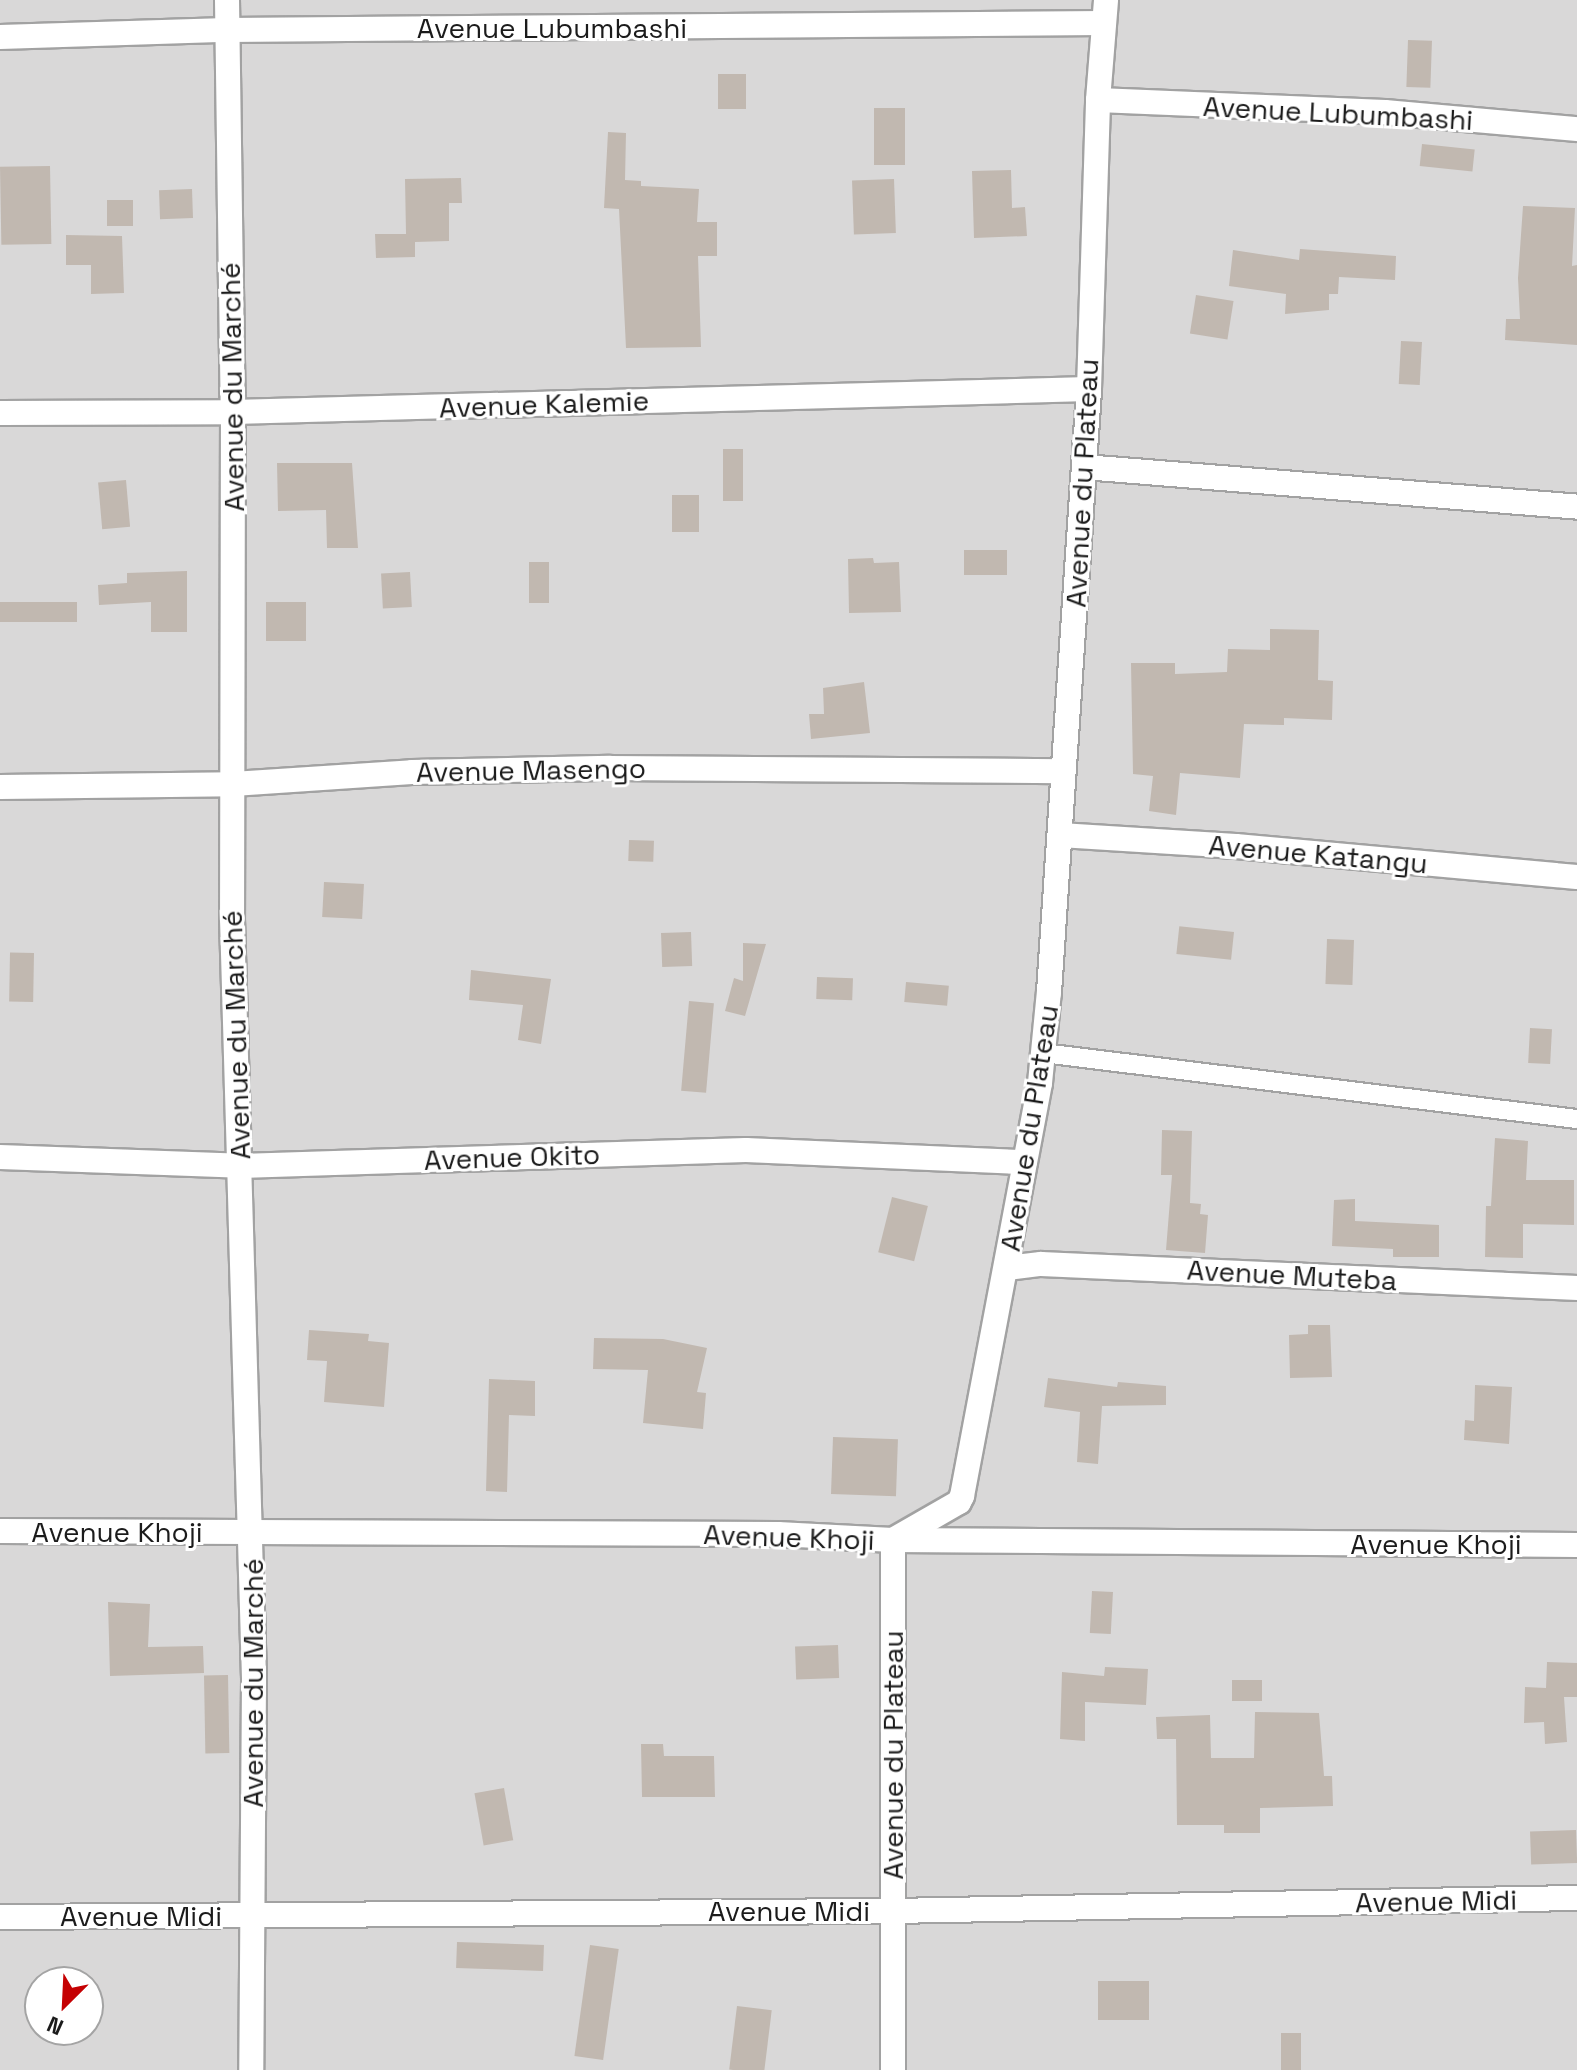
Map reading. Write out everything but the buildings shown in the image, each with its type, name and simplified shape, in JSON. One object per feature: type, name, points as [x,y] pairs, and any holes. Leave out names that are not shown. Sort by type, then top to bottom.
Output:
[{"type":"street","name":"Avenue du Marché","points":[[227,0],[233,412],[232,919],[252,1533],[251,2070]]},
{"type":"street","name":"Avenue Lubumbashi","points":[[0,37],[1105,12]]},
{"type":"street","name":"Avenue du Plateau","points":[[893,2070],[893,1540],[959,1502],[962,1496],[1007,1268],[1043,1053],[1089,389],[1098,100],[1105,12]]},
{"type":"street","name":"Avenue Lubumbashi","points":[[1098,100],[1385,112],[1577,129]]},
{"type":"street","name":"Avenue Kalemie","points":[[0,413],[233,412],[1089,389]]},
{"type":"street","points":[[1084,467],[1577,507]]},
{"type":"street","name":"Avenue Masengo","points":[[0,787],[233,784],[423,771],[1063,771]]},
{"type":"street","name":"Avenue Katangu","points":[[1060,835],[1250,847],[1577,877]]},
{"type":"street","points":[[1043,1053],[1577,1119]]},
{"type":"street","name":"Avenue Okito","points":[[0,1157],[240,1166],[746,1150],[1025,1162]]},
{"type":"street","name":"Avenue Muteba","points":[[1007,1268],[1041,1264],[1577,1288]]},
{"type":"street","name":"Avenue Khoji","points":[[0,1531],[778,1534],[893,1540],[1577,1545]]},
{"type":"street","name":"Avenue Midi","points":[[0,1917],[892,1911],[1577,1898]]},
{"type":"shaded area","points":[[0,0],[1577,0],[1577,2070],[0,2070]]}]
